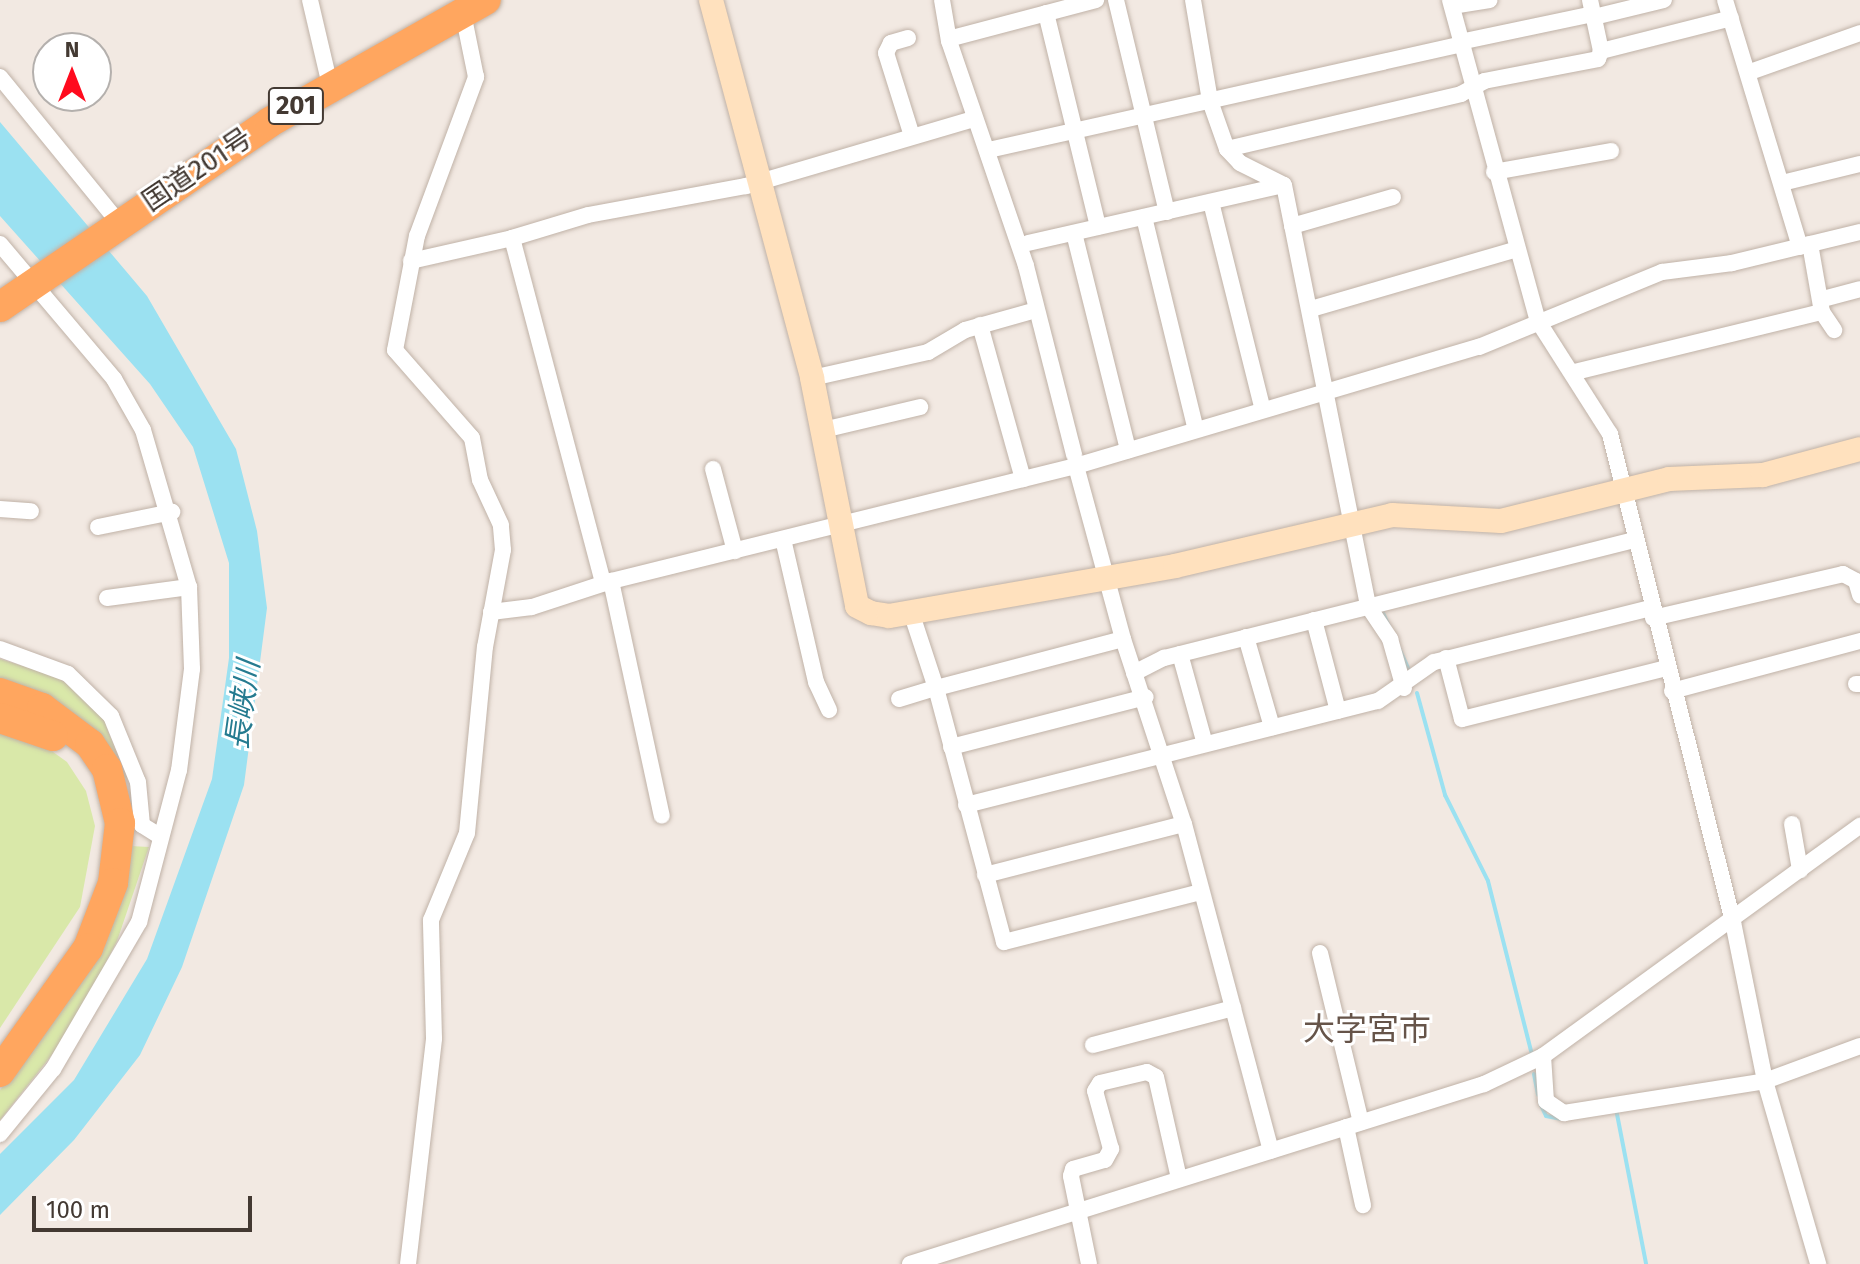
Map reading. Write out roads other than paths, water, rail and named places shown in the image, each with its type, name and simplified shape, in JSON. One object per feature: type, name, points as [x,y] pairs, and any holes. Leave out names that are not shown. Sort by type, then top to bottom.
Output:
[{"type":"highway","name":"国道201号","points":[[0,307],[116,224],[330,85],[475,6]]},
{"type":"highway","points":[[0,693],[42,708],[90,744],[107,769],[120,823],[113,883],[88,948],[0,1072]]},
{"type":"highway","points":[[0,718],[31,724],[74,754],[98,794],[103,844],[73,940],[0,1045]]},
{"type":"street","points":[[310,0],[330,85]]},
{"type":"street","points":[[711,0],[761,177],[812,378],[857,606],[889,616],[1111,577],[1392,515],[1501,521],[1625,493],[1669,479],[1763,475],[1860,449]]},
{"type":"street","points":[[942,0],[974,119],[1012,221],[1075,461],[1111,577],[1123,639],[1164,754],[1271,1151]]},
{"type":"street","points":[[956,37],[1096,0]]},
{"type":"street","points":[[1116,0],[1167,212]]},
{"type":"street","points":[[1193,0],[1210,101],[1227,149],[1240,163],[1284,185]]},
{"type":"street","points":[[1490,0],[1451,3],[1472,89],[1514,250],[1538,321],[1602,416],[1625,493],[1652,613],[1733,922],[1765,1081],[1818,1264]]},
{"type":"street","points":[[993,149],[1461,43],[1592,10],[1664,0]]},
{"type":"street","points":[[1725,0],[1822,305],[1834,330]]},
{"type":"street","points":[[408,1264],[434,1038],[431,920],[467,833],[491,612],[500,575],[501,525],[480,480],[472,438],[395,350],[411,261],[476,77],[475,6]]},
{"type":"street","points":[[1227,149],[1472,89],[1484,81],[1598,59],[1601,51],[1592,10]]},
{"type":"street","points":[[1046,13],[1098,227]]},
{"type":"street","points":[[1601,51],[1731,18]]},
{"type":"street","points":[[1750,72],[1860,33]]},
{"type":"street","points":[[908,38],[891,43],[886,53],[912,136]]},
{"type":"street","points":[[0,77],[116,224]]},
{"type":"street","points":[[411,261],[761,177],[974,119]]},
{"type":"street","points":[[1494,172],[1611,151]]},
{"type":"street","points":[[1782,183],[1860,164]]},
{"type":"street","points":[[1028,243],[1284,185]]},
{"type":"street","points":[[1284,185],[1329,390],[1349,523],[1368,606],[1390,639],[1404,688]]},
{"type":"street","points":[[1292,226],[1393,197]]},
{"type":"street","points":[[1211,202],[1263,410]]},
{"type":"street","points":[[1144,217],[1196,430]]},
{"type":"street","points":[[491,612],[532,607],[607,582],[1128,450],[1479,347],[1662,272],[1805,246],[1860,232]]},
{"type":"street","points":[[1074,233],[1128,450]]},
{"type":"street","points":[[512,238],[607,582],[662,816]]},
{"type":"street","points":[[0,244],[37,280],[114,379],[143,430],[172,512],[189,587],[192,669],[179,770],[139,922],[60,1059],[0,1134]]},
{"type":"street","points":[[1311,309],[1514,250]]},
{"type":"street","points":[[1575,372],[1822,305],[1860,289]]},
{"type":"street","points":[[812,378],[928,352],[980,325],[1029,312]]},
{"type":"street","points":[[980,325],[1023,479]]},
{"type":"street","points":[[823,430],[920,407]]},
{"type":"street","points":[[713,469],[735,551]]},
{"type":"street","points":[[0,509],[31,511]]},
{"type":"street","points":[[98,527],[172,512]]},
{"type":"street","points":[[783,539],[816,682],[829,710]]},
{"type":"street","points":[[1134,673],[1180,654],[1635,540]]},
{"type":"street","points":[[966,805],[1338,711],[1404,688],[1446,658],[1843,574],[1856,581],[1860,595]]},
{"type":"street","points":[[107,598],[189,587]]},
{"type":"street","points":[[911,612],[936,688],[1004,942],[1200,892]]},
{"type":"street","points":[[1314,620],[1338,711]]},
{"type":"street","points":[[1246,637],[1272,727]]},
{"type":"street","points":[[899,699],[1123,639]]},
{"type":"street","points":[[1672,691],[1860,641]]},
{"type":"street","points":[[0,649],[68,674],[111,716],[138,782],[142,825],[161,837]]},
{"type":"street","points":[[1180,654],[1205,744]]},
{"type":"street","points":[[1446,658],[1462,719],[1666,668]]},
{"type":"street","points":[[951,747],[1146,697]]},
{"type":"street","points":[[985,875],[1184,824]]},
{"type":"street","points":[[1792,824],[1800,870]]},
{"type":"street","points":[[910,1264],[1484,1084],[1543,1056],[1733,922],[1860,826]]},
{"type":"street","points":[[1320,953],[1354,1124],[1363,1205]]},
{"type":"street","points":[[1093,1045],[1233,1008]]},
{"type":"street","points":[[1543,1056],[1546,1101],[1564,1113],[1765,1081],[1860,1046]]},
{"type":"street","points":[[1089,1264],[1073,1169],[1105,1160],[1111,1149],[1095,1091],[1100,1083],[1147,1072],[1156,1077],[1179,1178]]},
{"type":"water","name":"長峡川","points":[[0,122],[147,296],[236,449],[257,531],[267,608],[244,785],[182,967],[140,1055],[74,1140],[0,1215],[0,1154],[74,1080],[147,959],[212,779],[229,658],[229,563],[193,447],[150,384],[0,216]]},
{"type":"waterway","points":[[1383,613],[1409,670]]},
{"type":"waterway","points":[[1417,693],[1445,795],[1488,881],[1532,1055]]},
{"type":"waterway","points":[[1534,1074],[1538,1095]]},
{"type":"waterway","points":[[1540,1103],[1546,1116],[1562,1119]]},
{"type":"waterway","points":[[1616,1109],[1646,1264]]},
{"type":"district","name":"大字宮市","points":[[1367,1029]]}]
